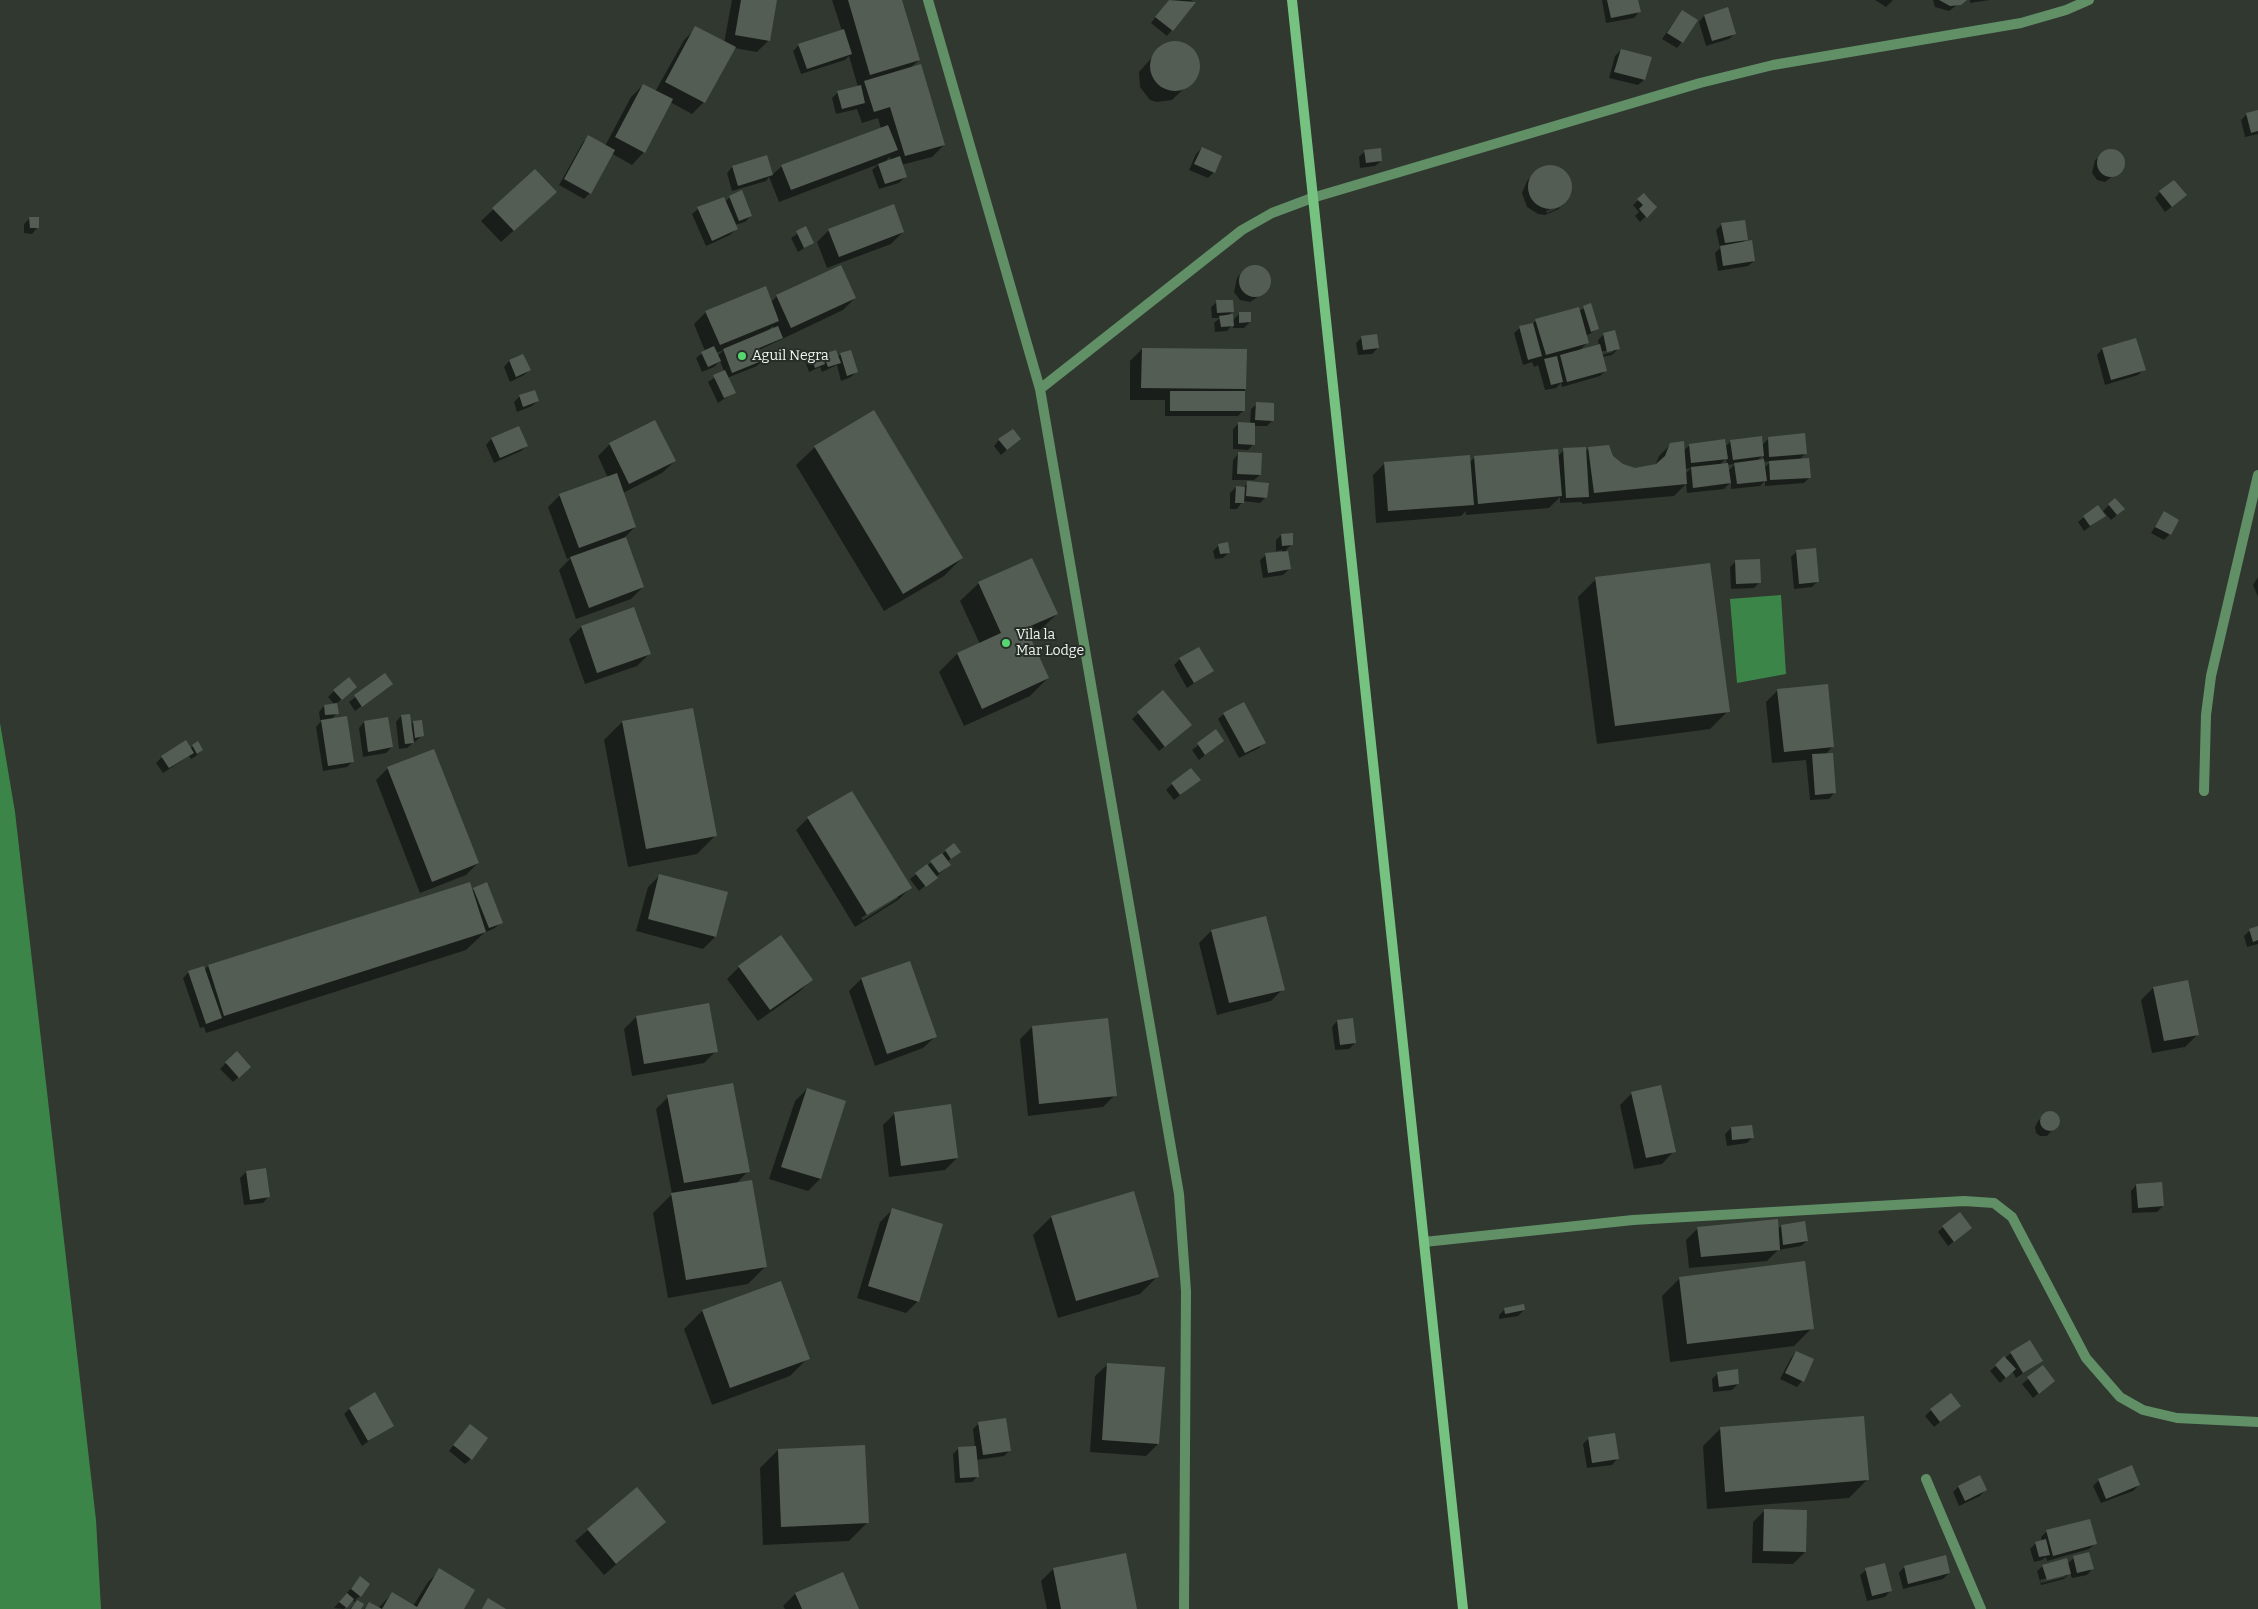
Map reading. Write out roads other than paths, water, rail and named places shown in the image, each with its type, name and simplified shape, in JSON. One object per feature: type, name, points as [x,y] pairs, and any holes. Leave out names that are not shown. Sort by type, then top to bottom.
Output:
[{"type":"main road","points":[[1292,0],[1463,1609]]},
{"type":"street","points":[[928,0],[1040,388],[1179,1194],[1186,1291],[1184,1609]]},
{"type":"street","points":[[1040,388],[1242,230],[1272,213],[1312,198],[1700,83],[1773,65],[2021,23],[2066,10],[2089,0]]},
{"type":"street","points":[[2204,791],[2206,715],[2211,676],[2258,475]]},
{"type":"street","points":[[1424,1242],[1633,1220],[1964,1202],[1994,1203],[2012,1217],[2086,1358],[2120,1397],[2143,1410],[2177,1418],[2258,1422]]},
{"type":"street","points":[[1926,1479],[1981,1609]]},
{"type":"place","name":"Aguil Negra","points":[[742,356]]},
{"type":"place","name":"Vila la Mar Lodge","points":[[1006,643]]}]
